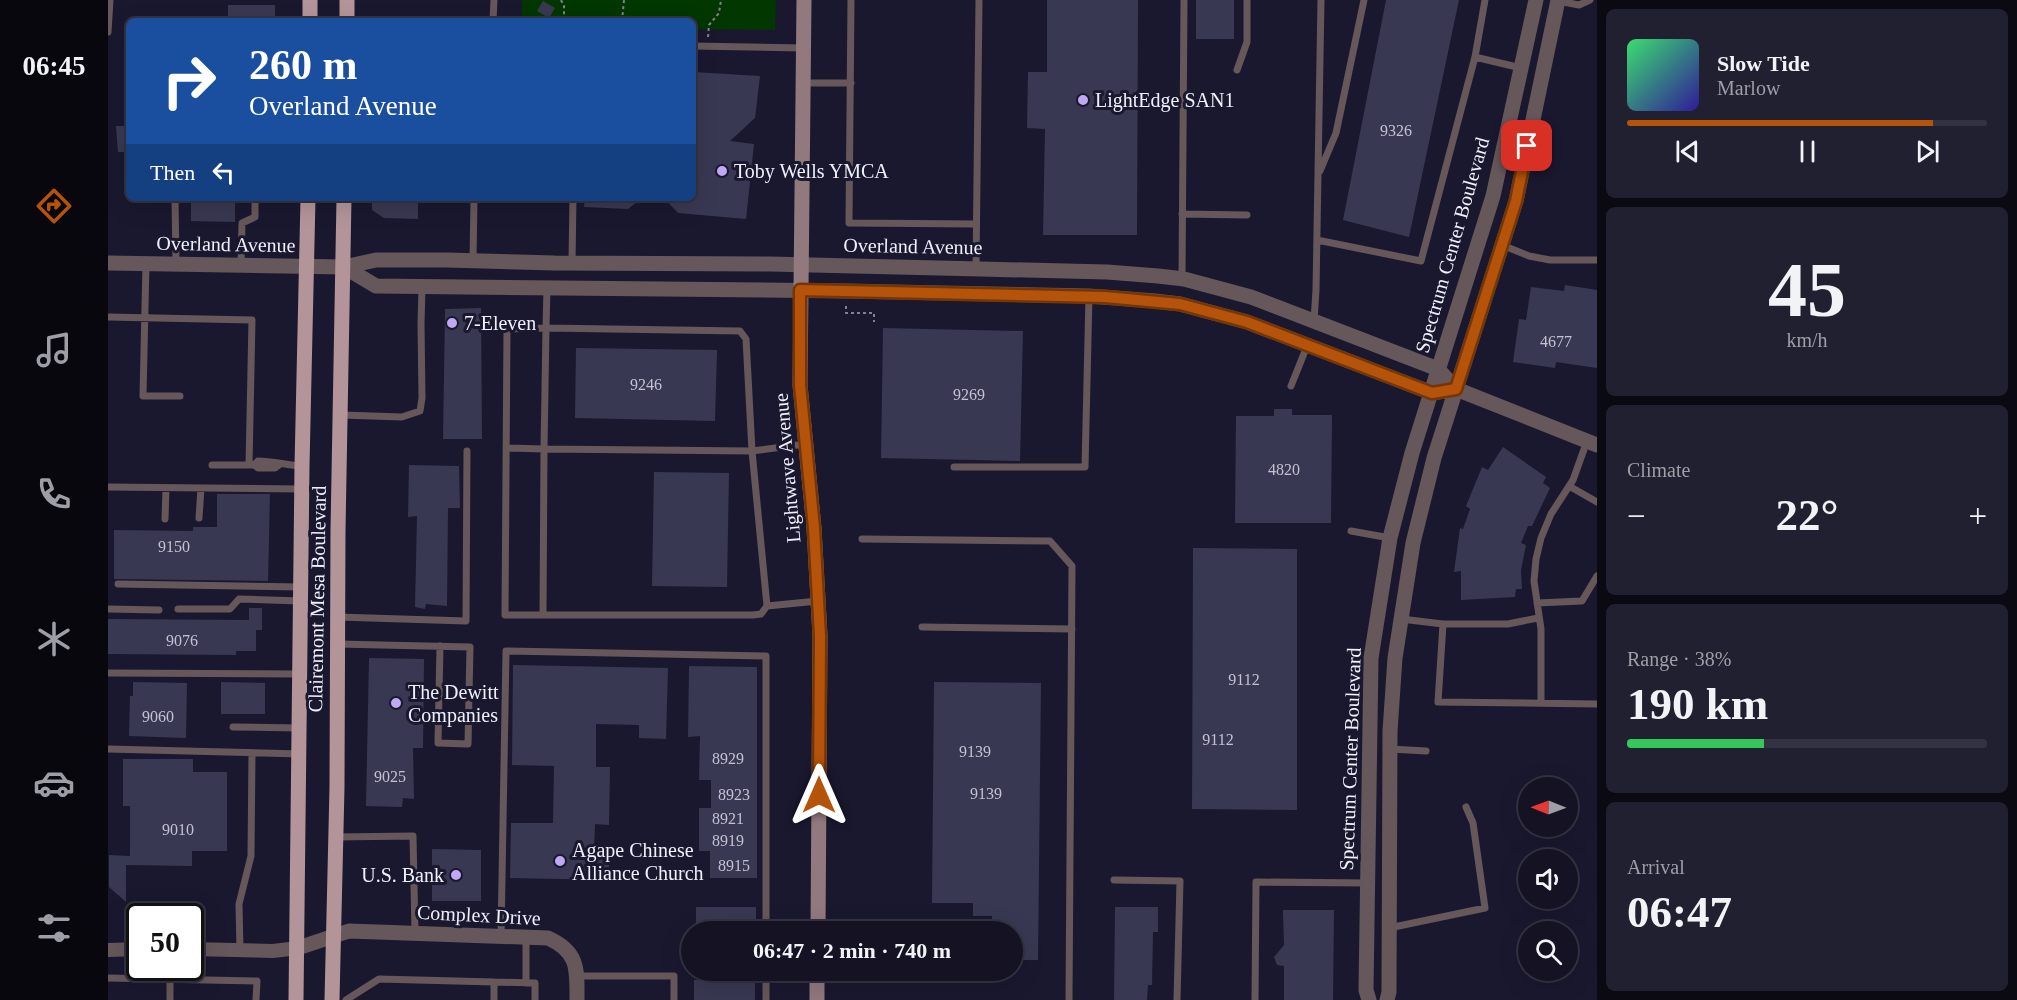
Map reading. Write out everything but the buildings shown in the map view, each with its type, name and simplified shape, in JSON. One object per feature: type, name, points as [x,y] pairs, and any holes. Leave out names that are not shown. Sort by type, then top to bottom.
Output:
[{"type":"main road","points":[[310,0],[310,18]]},
{"type":"main road","points":[[346,18],[347,0]]},
{"type":"main road","name":"Lightwave Avenue","points":[[804,0],[800,385],[814,528],[820,636],[818,921]]},
{"type":"main road","name":"Clairemont Mesa Boulevard","points":[[296,1000],[302,465],[309,201]]},
{"type":"main road","name":"Clairemont Mesa Boulevard","points":[[332,1000],[344,201]]},
{"type":"main road","points":[[817,1000],[818,981]]},
{"type":"street","name":"Spectrum Center Boulevard","points":[[1369,1000],[1366,990],[1371,658],[1390,538],[1438,369],[1493,196],[1536,0]]},
{"type":"street","name":"Spectrum Center Boulevard","points":[[1387,1000],[1389,992],[1390,748],[1395,658],[1413,543],[1434,458],[1516,201],[1558,0]]},
{"type":"street","points":[[1521,68],[1536,106]]},
{"type":"street","name":"Overland Avenue","points":[[108,263],[344,267],[376,260],[800,265],[1107,272],[1182,279],[1251,297],[1438,369],[1456,389],[1592,443]]},
{"type":"street","name":"Overland Avenue","points":[[344,267],[376,286],[800,290],[1089,296],[1180,304],[1247,322],[1432,393]]},
{"type":"street","points":[[1432,393],[1456,389]]},
{"type":"street","name":"Complex Drive","points":[[298,948],[349,931],[548,938],[568,949],[575,960],[577,1000]]},
{"type":"street","points":[[204,950],[273,951],[298,948]]},
{"type":"street","points":[[108,950],[126,949]]},
{"type":"lane","points":[[108,33],[110,0]]},
{"type":"lane","points":[[493,18],[494,0]]},
{"type":"lane","points":[[851,0],[849,223],[976,224]]},
{"type":"lane","points":[[976,269],[979,0]]},
{"type":"lane","points":[[1182,279],[1184,0]]},
{"type":"lane","points":[[1237,70],[1247,42],[1247,0]]},
{"type":"lane","points":[[1314,321],[1321,0]]},
{"type":"lane","points":[[1318,177],[1336,133],[1364,0]]},
{"type":"lane","points":[[1317,240],[1421,261],[1475,57],[1485,0]]},
{"type":"lane","points":[[1558,0],[1579,5],[1590,0]]},
{"type":"lane","points":[[696,46],[803,48]]},
{"type":"lane","points":[[1475,57],[1521,68]]},
{"type":"lane","points":[[803,83],[850,83]]},
{"type":"lane","points":[[175,201],[176,264]]},
{"type":"lane","points":[[241,265],[242,222],[255,217],[255,201]]},
{"type":"lane","points":[[473,261],[474,201]]},
{"type":"lane","points":[[572,263],[573,201]]},
{"type":"lane","points":[[1182,214],[1247,215]]},
{"type":"lane","points":[[1502,245],[1529,256],[1550,260],[1597,260]]},
{"type":"lane","points":[[146,263],[143,396],[180,396]]},
{"type":"lane","points":[[341,415],[402,417],[420,411],[422,286]]},
{"type":"lane","points":[[543,615],[547,288]]},
{"type":"lane","points":[[954,467],[1085,467],[1089,296]]},
{"type":"lane","points":[[108,317],[252,320],[252,465]]},
{"type":"lane","points":[[546,328],[740,331],[746,339],[752,451],[767,606],[761,614],[505,615],[507,329],[546,328]]},
{"type":"lane","points":[[1291,386],[1307,346]]},
{"type":"lane","points":[[1541,703],[1541,628],[1534,581],[1536,559],[1541,538],[1551,514],[1573,480],[1592,443]]},
{"type":"lane","points":[[507,448],[752,451],[805,444]]},
{"type":"lane","points":[[338,617],[466,621],[467,451]]},
{"type":"lane","points":[[212,465],[252,465],[258,468],[275,468],[279,465],[302,465]]},
{"type":"lane","points":[[1569,486],[1597,502]]},
{"type":"lane","points":[[108,487],[302,489]]},
{"type":"lane","points":[[165,519],[166,488]]},
{"type":"lane","points":[[199,518],[201,488]]},
{"type":"lane","points":[[1351,531],[1390,538]]},
{"type":"lane","points":[[862,539],[1050,541],[1072,566],[1069,1000]]},
{"type":"lane","points":[[1537,603],[1582,602],[1597,576]]},
{"type":"lane","points":[[117,584],[301,594]]},
{"type":"lane","points":[[178,609],[230,609],[239,599],[301,594]]},
{"type":"lane","points":[[767,606],[818,601]]},
{"type":"lane","points":[[108,609],[159,610]]},
{"type":"lane","points":[[1401,619],[1443,624],[1508,624],[1538,618]]},
{"type":"lane","points":[[1443,624],[1438,702],[1597,704]]},
{"type":"lane","points":[[922,627],[1072,629]]},
{"type":"lane","points":[[338,644],[440,646],[470,647],[468,744],[438,743],[440,646]]},
{"type":"lane","points":[[501,936],[506,651],[766,656],[766,921]]},
{"type":"lane","points":[[108,673],[300,674]]},
{"type":"lane","points":[[233,727],[300,728]]},
{"type":"lane","points":[[1390,748],[1426,751]]},
{"type":"lane","points":[[108,749],[300,754]]},
{"type":"lane","points":[[240,951],[239,904],[251,856],[252,753]]},
{"type":"lane","points":[[1389,928],[1485,908],[1473,823],[1466,807]]},
{"type":"lane","points":[[336,837],[413,836],[415,933]]},
{"type":"lane","points":[[1114,880],[1180,881],[1177,1000]]},
{"type":"lane","points":[[1255,1000],[1256,882],[1368,883]]},
{"type":"lane","points":[[526,937],[526,983]]},
{"type":"lane","points":[[577,976],[674,976],[674,1000]]},
{"type":"lane","points":[[108,978],[126,978]]},
{"type":"lane","points":[[346,1000],[379,979],[535,983],[535,1000]]},
{"type":"lane","points":[[204,980],[257,981],[256,1000]]},
{"type":"lane","points":[[170,981],[170,1000]]},
{"type":"lane","points":[[766,981],[766,1000]]},
{"type":"lane","points":[[494,982],[494,1000]]},
{"type":"path","points":[[561,0],[564,6],[564,18]]},
{"type":"path","points":[[622,18],[624,0]]},
{"type":"path","points":[[707,46],[709,25],[719,13],[721,0]]},
{"type":"path","points":[[847,291],[846,313],[874,313],[874,322]]},
{"type":"green space","points":[[522,0],[776,0],[775,30],[696,29],[696,18],[522,18]]},
{"type":"place","name":"LightEdge SAN1","points":[[1083,100]]},
{"type":"place","name":"Toby Wells YMCA","points":[[722,171]]},
{"type":"place","name":"7-Eleven","points":[[452,323]]},
{"type":"place","name":"The Dewitt Companies","points":[[396,703]]},
{"type":"place","name":"Agape Chinese Alliance Church","points":[[560,861]]},
{"type":"place","name":"U.S. Bank","points":[[456,875]]},
{"type":"route","points":[[819,795],[820,636],[814,528],[800,385],[800,290],[1105,297],[1180,304],[1247,322],[1432,393],[1456,389],[1516,201],[1527,146]]}]
